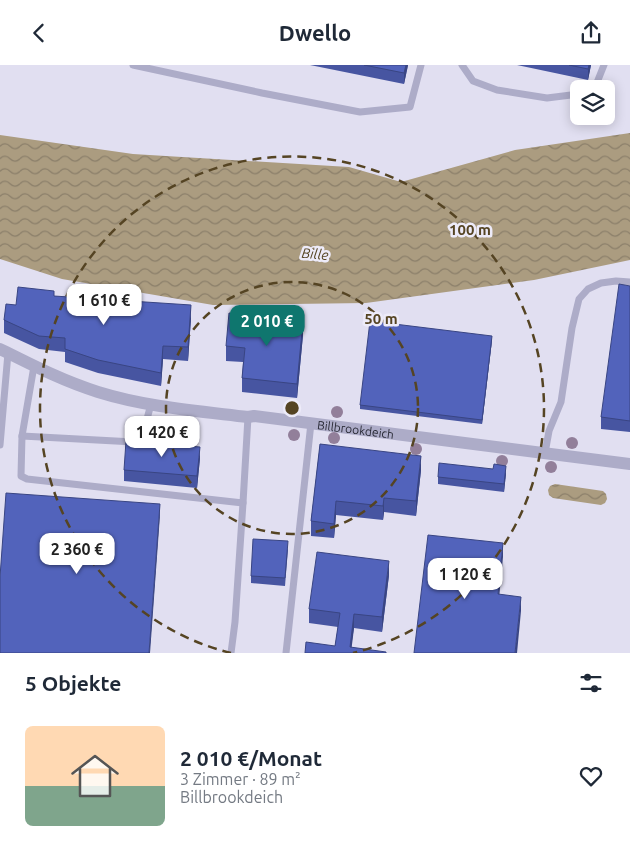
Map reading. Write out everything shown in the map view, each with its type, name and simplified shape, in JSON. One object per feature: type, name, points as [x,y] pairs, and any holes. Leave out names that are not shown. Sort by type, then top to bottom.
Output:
[{"type":"street","name":"Billbrookdeich","points":[[4,351],[65,381],[99,393],[151,403],[248,417],[254,416],[311,423],[630,464]]},
{"type":"lane","points":[[133,65],[360,112],[410,107],[421,65]]},
{"type":"lane","points":[[462,65],[473,81],[497,90],[547,98],[570,94]]},
{"type":"lane","points":[[598,80],[604,65]]},
{"type":"lane","points":[[546,453],[549,431],[560,402],[572,328],[579,299],[588,289],[601,283],[630,282]]},
{"type":"lane","points":[[0,445],[4,351]]},
{"type":"lane","points":[[34,366],[22,436],[21,476],[27,479],[243,503]]},
{"type":"lane","points":[[22,436],[134,442],[143,434],[151,403]]},
{"type":"lane","points":[[231,653],[235,623],[248,417]]},
{"type":"lane","points":[[286,653],[311,423]]},
{"type":"water","name":"Bille","points":[[630,133],[630,260],[534,280],[366,303],[213,305],[62,279],[0,259],[0,135],[133,154],[349,167],[401,182],[515,150]]},
{"type":"water","points":[[555,484],[603,491],[607,499],[601,505],[553,498],[549,495],[548,490],[550,486]]},
{"type":"building","points":[[364,65],[406,65],[404,73]]},
{"type":"building","points":[[569,65],[589,65],[588,69]]},
{"type":"building","points":[[619,284],[630,286],[630,421],[601,417]]},
{"type":"building","points":[[18,287],[54,291],[54,296],[191,305],[188,347],[163,346],[161,373],[98,360],[65,349],[65,338],[39,336],[4,320],[6,304],[16,305]]},
{"type":"building","points":[[229,313],[303,321],[297,384],[242,378],[245,348],[226,346]]},
{"type":"building","points":[[370,321],[492,336],[482,420],[360,405]]},
{"type":"building","points":[[126,441],[200,447],[197,476],[124,470]]},
{"type":"building","points":[[320,444],[421,456],[416,501],[384,498],[383,506],[336,501],[334,524],[311,521]]},
{"type":"building","points":[[439,463],[493,469],[494,464],[506,466],[504,484],[438,477]]},
{"type":"building","points":[[6,493],[160,504],[149,653],[0,653],[0,577]]},
{"type":"building","points":[[428,535],[503,543],[498,594],[521,597],[515,653],[414,653]]},
{"type":"building","points":[[253,539],[288,541],[285,578],[251,576]]},
{"type":"building","points":[[317,552],[389,561],[382,617],[354,614],[350,647],[386,653],[305,653],[306,642],[335,646],[340,613],[309,609]]}]
